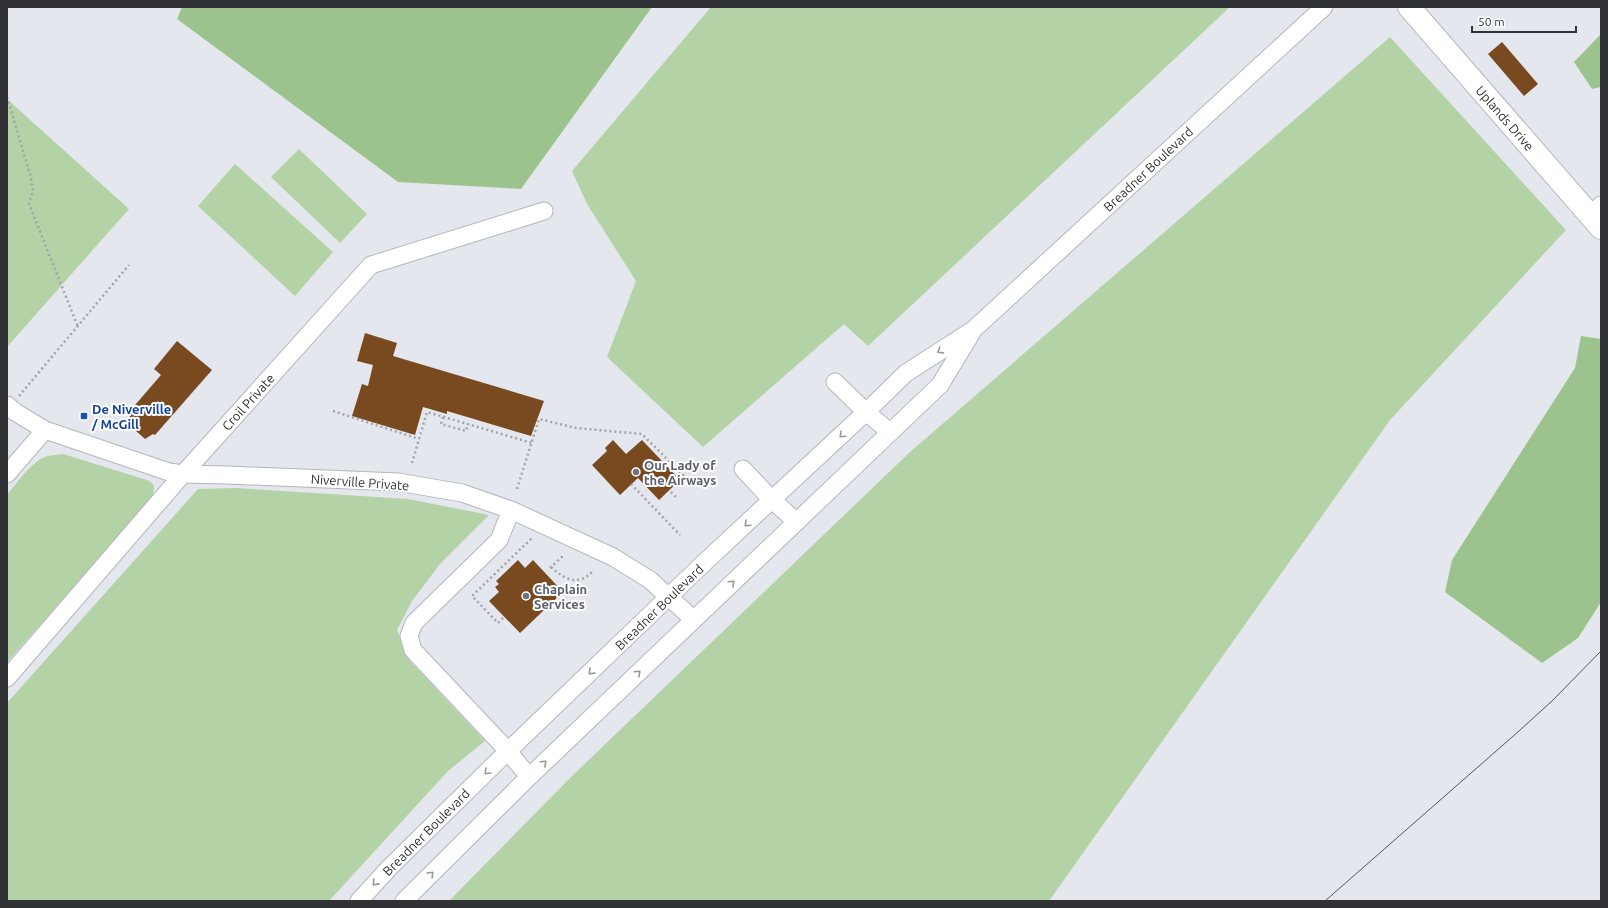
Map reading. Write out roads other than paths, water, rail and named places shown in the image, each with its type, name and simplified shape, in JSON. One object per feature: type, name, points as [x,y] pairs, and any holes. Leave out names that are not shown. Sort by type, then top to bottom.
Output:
[{"type":"main road","name":"Uplands Drive","points":[[1409,7],[1597,216]]},
{"type":"street","name":"Breadner Boulevard","points":[[359,901],[389,868],[508,751],[670,597],[706,560],[772,500],[906,373],[973,330],[1324,7]]},
{"type":"street","name":"Croil Private","points":[[7,678],[183,474],[371,266],[544,211]]},
{"type":"street","name":"Breadner Boulevard","points":[[404,901],[529,777],[655,658],[693,619],[940,385],[973,330]]},
{"type":"street","points":[[835,382],[866,412],[890,432]]},
{"type":"street","name":"Niverville Private","points":[[13,401],[15,412],[45,430],[169,472],[183,474],[398,482],[462,493],[511,510],[613,557],[650,580],[693,619]]},
{"type":"street","points":[[7,474],[45,430]]},
{"type":"street","points":[[743,469],[772,500],[796,522]]},
{"type":"street","points":[[511,510],[499,540],[414,623],[409,636],[413,650],[508,751],[529,777]]},
{"type":"tram line","points":[[1325,901],[1519,731],[1552,701],[1601,651]]},
{"type":"place","name":"De Niverville / McGill","points":[[84,416]]},
{"type":"place","name":"Our Lady of the Airways","points":[[636,472]]},
{"type":"place","name":"Chaplain Services","points":[[526,596]]}]
